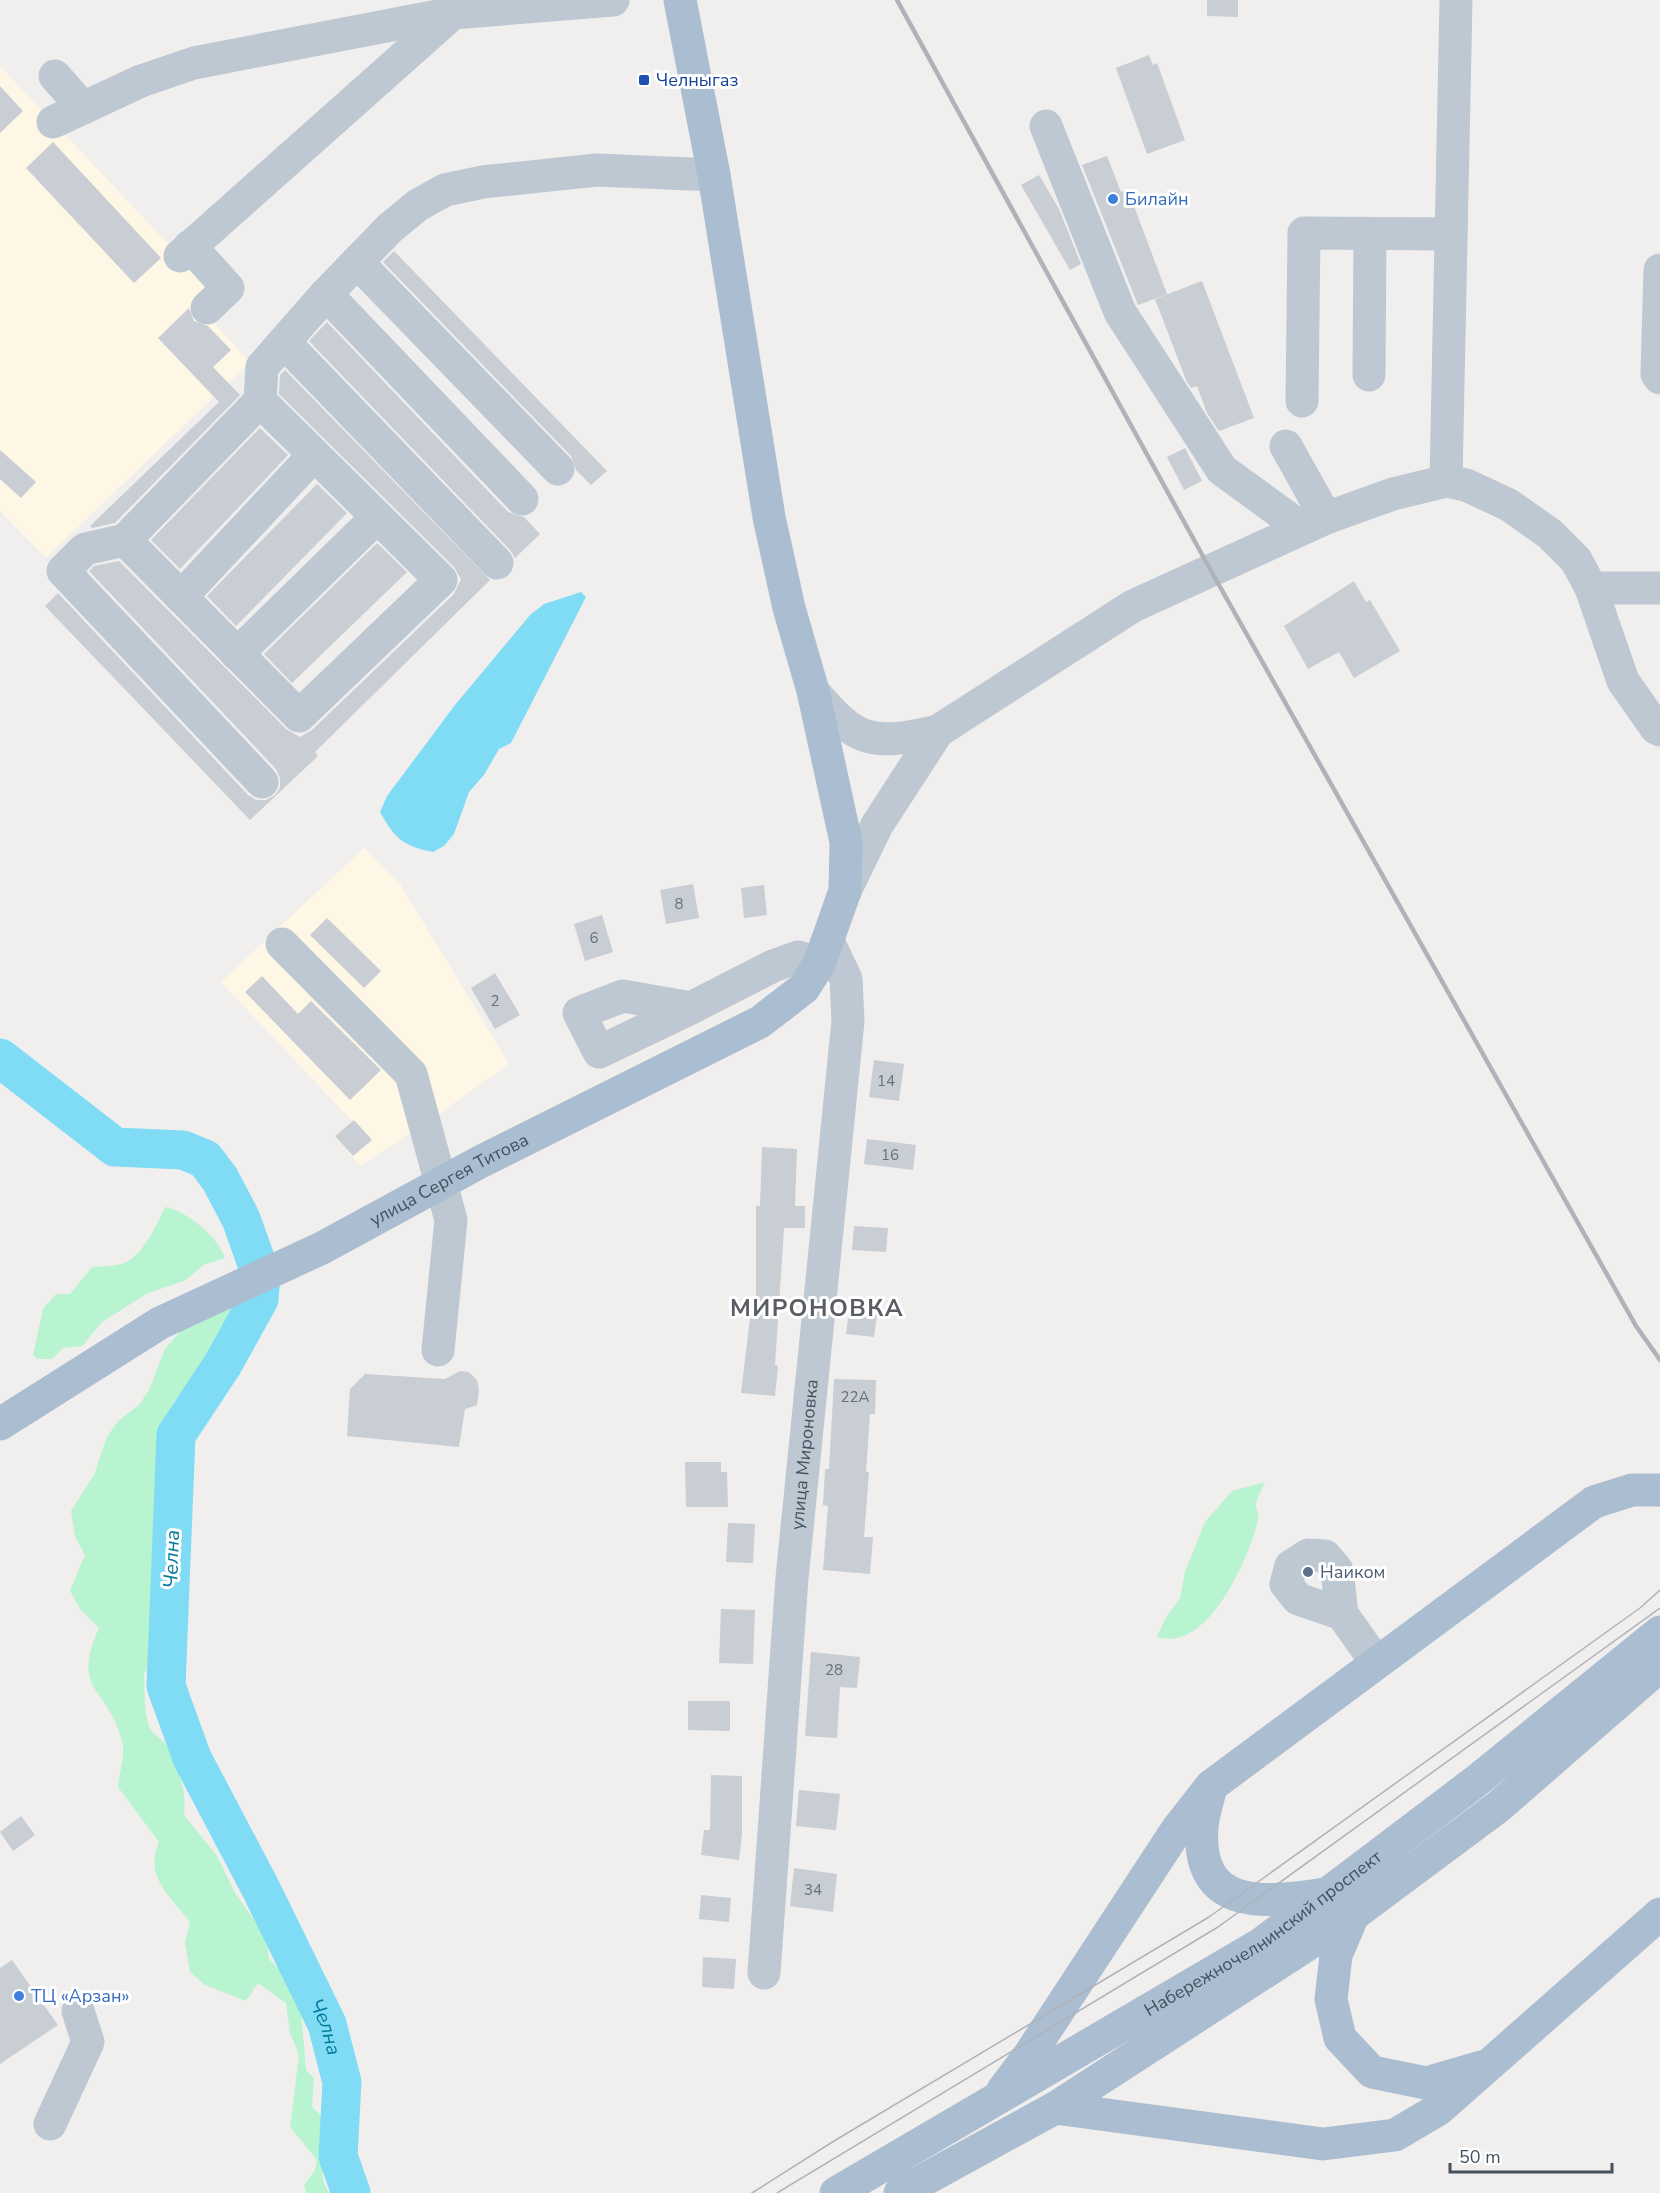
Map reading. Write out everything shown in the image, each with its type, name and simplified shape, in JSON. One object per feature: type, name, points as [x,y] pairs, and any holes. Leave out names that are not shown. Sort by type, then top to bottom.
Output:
[{"type":"main road","name":"улица Сергея Титова","points":[[0,1424],[160,1323],[322,1248],[442,1183],[760,1022],[804,988],[823,952],[845,891],[846,842],[813,691],[789,608],[769,516],[714,176],[680,0]]},
{"type":"main road","points":[[991,2104],[1028,2057],[1170,1840],[1211,1786],[1594,1502],[1632,1490],[1660,1490]]},
{"type":"main road","name":"Набережночелнинский проспект","points":[[836,2193],[1261,1944],[1475,1782],[1660,1632]]},
{"type":"main road","name":"Набережночелнинский проспект","points":[[900,2193],[1055,2108],[1353,1915],[1498,1806],[1660,1666]]},
{"type":"main road","points":[[1211,1786],[1202,1827],[1205,1856],[1213,1880],[1238,1898],[1280,1901],[1328,1893]]},
{"type":"main road","points":[[1055,2108],[1323,2144],[1395,2134],[1439,2109],[1660,1914]]},
{"type":"main road","points":[[1353,1915],[1336,1955],[1330,1999],[1340,2038],[1372,2072],[1426,2083],[1489,2064]]},
{"type":"street","points":[[52,122],[141,81],[194,63],[453,13],[613,0]]},
{"type":"street","points":[[1446,481],[1456,0]]},
{"type":"street","points":[[207,308],[228,288],[185,251],[453,13]]},
{"type":"street","points":[[55,76],[83,108]]},
{"type":"street","points":[[1046,126],[1120,312],[1222,470],[1314,523]]},
{"type":"street","points":[[262,782],[63,571],[85,549],[125,540],[260,401],[262,367],[326,294],[390,228],[418,206],[446,190],[483,182],[597,170],[714,176]]},
{"type":"street","points":[[1302,401],[1304,233],[1451,234]]},
{"type":"street","points":[[1369,375],[1370,234]]},
{"type":"street","points":[[357,262],[558,469]]},
{"type":"street","points":[[1660,270],[1657,374],[1660,378]]},
{"type":"street","points":[[326,294],[522,499]]},
{"type":"street","points":[[284,342],[496,563]]},
{"type":"street","points":[[125,540],[299,716],[441,580],[260,401]]},
{"type":"street","points":[[1286,446],[1314,523]]},
{"type":"street","points":[[181,597],[314,455]]},
{"type":"street","points":[[813,691],[846,727],[878,740],[908,738],[938,731],[1133,606],[1314,523],[1393,494],[1446,481],[1466,485],[1509,505],[1550,534],[1576,560],[1591,588],[1623,681],[1656,728],[1660,730]]},
{"type":"street","points":[[237,654],[377,517]]},
{"type":"street","points":[[1591,588],[1660,588]]},
{"type":"street","points":[[845,891],[877,825],[938,731]]},
{"type":"street","points":[[282,944],[411,1074],[451,1220],[438,1350]]},
{"type":"street","points":[[691,1008],[773,966],[798,957],[823,952]]},
{"type":"street","name":"улица Мироновка","points":[[764,1973],[792,1578],[848,1021],[846,979],[823,952]]},
{"type":"street","points":[[1342,1614],[1376,1662]]},
{"type":"street","points":[[50,2124],[88,2042],[78,2012]]},
{"type":"shaded area","points":[[0,66],[209,287],[194,301],[250,362],[46,558],[0,511]]},
{"type":"shaded area","points":[[364,848],[400,884],[509,1064],[360,1166],[335,1136],[352,1121],[221,982]]},
{"type":"green space","points":[[165,1207],[183,1214],[201,1226],[222,1250],[225,1258],[203,1265],[186,1280],[146,1294],[101,1323],[82,1346],[63,1348],[52,1359],[37,1359],[33,1355],[43,1309],[56,1294],[70,1294],[92,1267],[122,1264],[136,1255],[150,1236]]},
{"type":"green space","points":[[215,1302],[234,1309],[228,1324],[191,1387],[175,1399],[163,1427],[163,1484],[154,1568],[158,1656],[144,1673],[145,1708],[150,1728],[166,1745],[178,1770],[183,1788],[184,1815],[217,1856],[235,1893],[266,1937],[269,1959],[292,1983],[301,2010],[306,2070],[314,2078],[312,2107],[328,2122],[322,2167],[329,2193],[306,2193],[304,2185],[315,2170],[317,2160],[290,2127],[299,2055],[290,2033],[286,2003],[258,1983],[246,2001],[205,1985],[190,1972],[185,1942],[190,1922],[167,1894],[157,1876],[155,1854],[159,1842],[118,1787],[123,1757],[122,1741],[116,1723],[94,1688],[88,1665],[99,1628],[81,1610],[70,1591],[85,1555],[75,1536],[71,1511],[94,1475],[107,1437],[118,1421],[139,1405],[149,1390],[165,1349],[192,1318]]},
{"type":"green space","points":[[1265,1482],[1256,1503],[1258,1521],[1254,1535],[1240,1569],[1219,1606],[1191,1633],[1174,1638],[1157,1637],[1165,1619],[1180,1598],[1185,1572],[1205,1522],[1232,1491]]},
{"type":"water","points":[[581,592],[586,597],[511,743],[499,749],[484,775],[469,792],[454,834],[444,846],[433,852],[414,847],[401,840],[390,829],[380,812],[387,796],[455,705],[530,615],[544,604]]},
{"type":"building","points":[[1207,0],[1238,0],[1238,17],[1207,16]]},
{"type":"building","points":[[1149,55],[1153,65],[1157,63],[1185,140],[1147,154],[1116,68]]},
{"type":"building","points":[[0,86],[23,111],[0,133]]},
{"type":"building","points":[[53,142],[161,258],[134,283],[26,168]]},
{"type":"building","points":[[1107,156],[1121,192],[1128,190],[1167,294],[1138,305],[1082,165]]},
{"type":"building","points":[[1039,175],[1059,209],[1081,264],[1070,270],[1021,185]]},
{"type":"building","points":[[394,251],[607,471],[591,485],[576,470],[571,456],[383,262]]},
{"type":"building","points":[[1202,281],[1254,418],[1219,431],[1207,413],[1197,386],[1191,388],[1186,380],[1155,299]]},
{"type":"building","points":[[189,308],[194,321],[208,326],[231,350],[213,367],[240,395],[115,523],[92,528],[90,526],[219,402],[158,338]]},
{"type":"building","points":[[327,322],[508,512],[524,517],[540,534],[515,558],[510,550],[309,341]]},
{"type":"building","points":[[285,370],[490,580],[315,752],[318,756],[250,820],[45,606],[58,593],[248,795],[256,800],[266,800],[275,795],[280,788],[280,778],[276,769],[89,571],[94,566],[119,561],[286,729],[300,737],[312,730],[454,594],[461,579],[454,567],[279,394],[280,375]]},
{"type":"building","points":[[260,428],[288,455],[180,569],[151,540]]},
{"type":"building","points":[[1185,448],[1202,481],[1184,490],[1167,457]]},
{"type":"building","points":[[0,450],[36,482],[21,498],[0,479]]},
{"type":"building","points":[[317,484],[347,513],[236,626],[207,596]]},
{"type":"building","points":[[377,543],[407,572],[292,683],[264,654]]},
{"type":"building","points":[[1354,581],[1366,602],[1370,600],[1400,651],[1354,678],[1339,652],[1308,669],[1284,626]]},
{"type":"building","points":[[693,884],[699,918],[666,924],[660,890]]},
{"type":"building","points":[[764,885],[767,915],[744,918],[741,888]]},
{"type":"building","points":[[602,915],[613,952],[585,961],[574,924]]},
{"type":"building","points":[[327,918],[381,971],[364,988],[310,935]]},
{"type":"building","points":[[495,973],[520,1015],[495,1029],[471,988]]},
{"type":"building","points":[[262,976],[298,1014],[311,1001],[381,1070],[350,1100],[245,992]]},
{"type":"building","points":[[874,1060],[904,1064],[899,1101],[869,1097]]},
{"type":"building","points":[[354,1120],[372,1140],[353,1156],[335,1136]]},
{"type":"building","points":[[867,1139],[916,1145],[913,1170],[864,1164]]},
{"type":"building","points":[[762,1147],[797,1149],[795,1206],[805,1206],[805,1228],[784,1228],[775,1396],[741,1393],[751,1309],[756,1309],[756,1206],[760,1206]]},
{"type":"building","points":[[854,1226],[888,1228],[886,1252],[852,1250]]},
{"type":"building","points":[[849,1311],[877,1314],[874,1337],[846,1334]]},
{"type":"building","points":[[460,1371],[469,1372],[477,1380],[479,1391],[477,1405],[465,1409],[459,1447],[347,1436],[350,1389],[365,1374],[445,1379]]},
{"type":"building","points":[[834,1379],[876,1380],[875,1414],[870,1414],[866,1472],[869,1472],[864,1537],[873,1537],[870,1574],[823,1570],[828,1506],[823,1505],[825,1469],[829,1469]]},
{"type":"building","points":[[685,1462],[721,1462],[721,1472],[727,1472],[728,1507],[686,1507]]},
{"type":"building","points":[[728,1523],[755,1524],[753,1563],[726,1562]]},
{"type":"building","points":[[721,1609],[755,1610],[753,1664],[719,1663]]},
{"type":"building","points":[[811,1652],[860,1657],[857,1688],[840,1687],[837,1738],[805,1736]]},
{"type":"building","points":[[688,1701],[730,1701],[730,1731],[688,1730]]},
{"type":"building","points":[[711,1775],[742,1776],[742,1834],[739,1860],[701,1855],[704,1830],[710,1830]]},
{"type":"building","points":[[799,1790],[840,1794],[836,1830],[796,1826]]},
{"type":"building","points":[[21,1816],[35,1835],[13,1851],[0,1832]]},
{"type":"building","points":[[794,1868],[837,1874],[833,1912],[790,1906]]},
{"type":"building","points":[[701,1895],[731,1898],[729,1922],[699,1919]]},
{"type":"building","points":[[703,1957],[736,1959],[734,1989],[702,1987]]},
{"type":"building","name":"ТЦ «Арзан»","points":[[12,1960],[58,2025],[0,2064],[0,1968]]},
{"type":"waterway","name":"Челна","points":[[0,1058],[115,1147],[183,1150],[205,1159],[220,1179],[241,1219],[261,1275],[259,1299],[223,1364],[176,1435],[166,1686],[192,1758],[261,1889],[327,2024],[342,2082],[338,2156],[351,2193]]},
{"type":"tram line","points":[[752,2193],[834,2141],[1209,1917],[1640,1608],[1660,1590]]},
{"type":"tram line","points":[[777,2193],[1218,1927],[1660,1608]]},
{"type":"railway","points":[[897,0],[1210,569],[1636,1326],[1660,1360]]},
{"type":"place","name":"Челныгаз","points":[[644,80]]},
{"type":"place","name":"Билайн","points":[[1113,199]]},
{"type":"place","name":"Наиком","points":[[1308,1572]]},
{"type":"place","name":"ТЦ «Арзан»","points":[[19,1996]]},
{"type":"district","name":"МИРОНОВКА","points":[[817,1308]]}]
